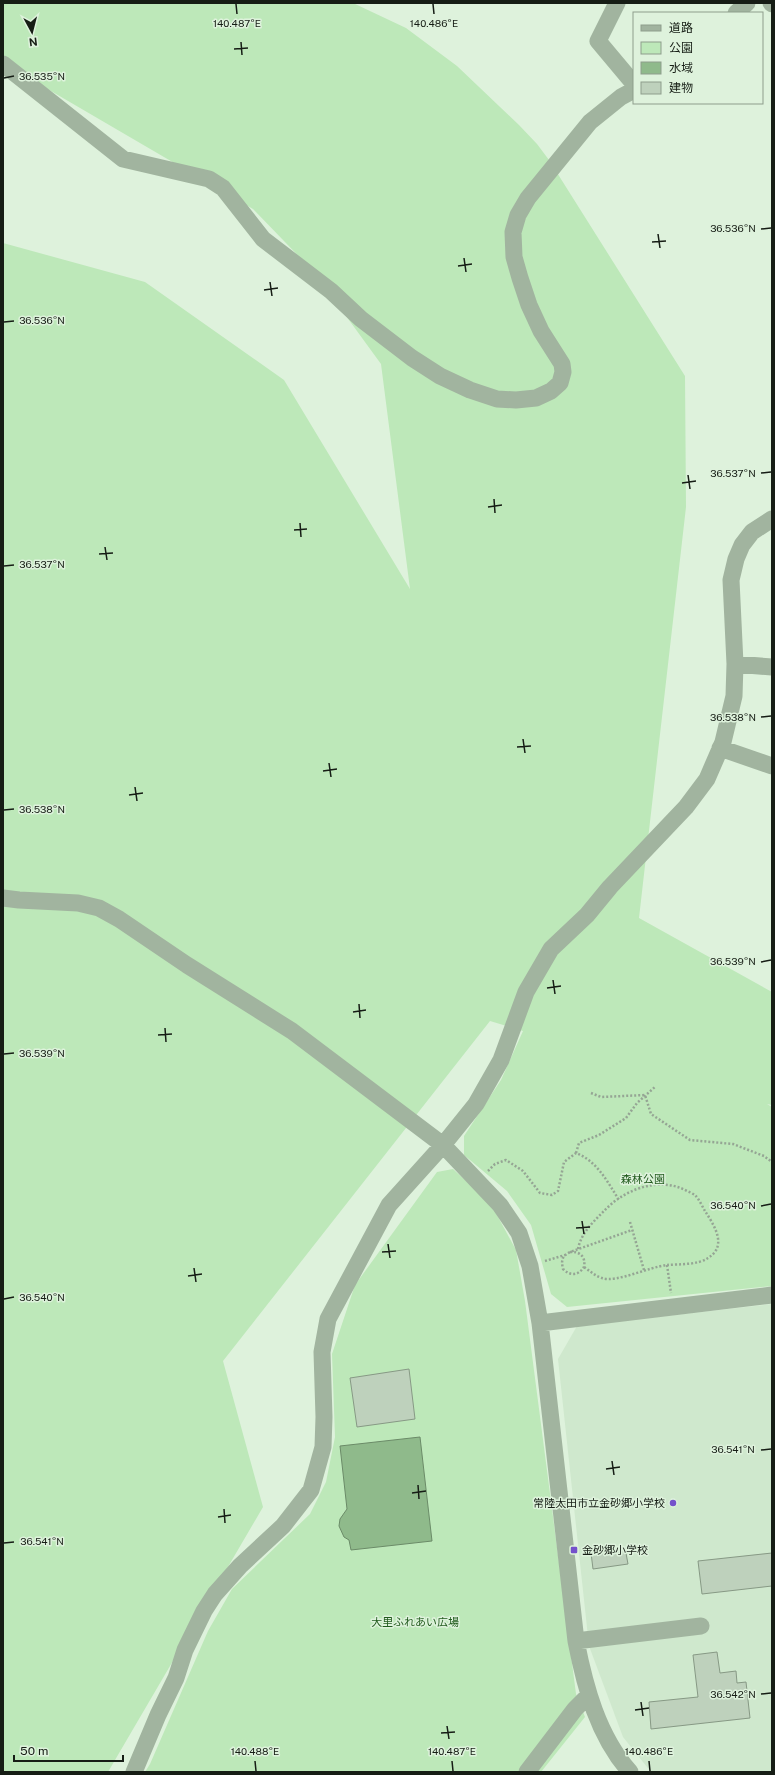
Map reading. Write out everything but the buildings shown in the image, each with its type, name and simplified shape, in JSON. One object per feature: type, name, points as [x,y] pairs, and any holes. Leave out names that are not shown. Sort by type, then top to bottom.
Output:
[{"type":"street","points":[[617,3],[598,41],[633,83]]},
{"type":"street","points":[[737,12],[747,3]]},
{"type":"street","points":[[3,64],[123,159],[209,179],[222,188],[263,239],[331,292],[361,319],[412,358],[440,376],[470,390],[497,399],[516,400],[536,398],[551,391],[560,383],[563,372],[562,364],[538,324],[529,305],[520,278],[514,257],[513,232],[518,216],[528,198],[590,122],[621,97],[633,91]]},
{"type":"street","points":[[134,1772],[158,1715],[176,1678],[185,1650],[204,1611],[215,1594],[240,1566],[283,1526],[311,1490],[323,1447],[324,1417],[322,1352],[328,1320],[389,1205],[443,1145],[476,1104],[501,1060],[526,992],[551,948],[588,915],[610,887],[686,807],[707,779],[720,748],[734,696],[736,664],[731,580],[742,545],[752,532],[772,519]]},
{"type":"street","points":[[736,664],[772,667]]},
{"type":"street","points":[[720,748],[772,766]]},
{"type":"street","points":[[3,898],[78,903],[99,908],[119,919],[222,989],[292,1031],[443,1145],[500,1204],[519,1233],[530,1266],[540,1323],[576,1641],[588,1696],[612,1745],[630,1772]]},
{"type":"street","points":[[540,1323],[772,1294]]},
{"type":"street","points":[[576,1641],[701,1626]]},
{"type":"street","points":[[528,1772],[575,1709],[588,1696]]},
{"type":"path","points":[[479,1181],[495,1164],[506,1160],[523,1171],[540,1193],[552,1196],[558,1191],[564,1162],[576,1153],[579,1143],[599,1135],[626,1118],[637,1103],[656,1086]]},
{"type":"path","points":[[590,1093],[602,1097],[645,1095]]},
{"type":"path","points":[[645,1095],[651,1114],[690,1140],[733,1144],[764,1156],[772,1162]]},
{"type":"path","points":[[576,1153],[587,1157],[619,1200]]},
{"type":"path","points":[[570,1252],[580,1253],[583,1257],[584,1267],[596,1276],[610,1279],[667,1265],[702,1261],[713,1254],[717,1248],[718,1242],[716,1228],[695,1195],[681,1188],[666,1184],[650,1185],[635,1189],[608,1206],[591,1223],[579,1241],[578,1249]]},
{"type":"path","points":[[630,1222],[644,1270]]},
{"type":"path","points":[[530,1266],[632,1230]]},
{"type":"path","points":[[565,1254],[561,1263],[566,1272],[576,1274],[584,1267]]},
{"type":"path","points":[[667,1265],[673,1307]]},
{"type":"shaded area","name":"常陸太田市立金砂郷小学校","points":[[772,1304],[772,1772],[651,1772],[623,1737],[589,1646],[558,1359],[577,1326]]},
{"type":"green space","name":"森林公園","points":[[3,3],[353,3],[406,28],[457,66],[537,144],[549,160],[685,376],[686,507],[639,918],[772,992],[772,1105],[767,1104],[772,1107],[772,1286],[567,1307],[551,1294],[531,1225],[507,1191],[464,1155],[464,1136],[501,1080],[523,1031],[490,1021],[223,1361],[263,1507],[108,1772],[3,1772],[3,243],[145,282],[284,380],[410,589],[381,364],[314,272],[253,209],[3,63]]},
{"type":"green space","name":"大里ふれあい広場","points":[[453,1169],[491,1204],[516,1250],[525,1301],[576,1694],[585,1717],[541,1772],[145,1772],[150,1764],[208,1631],[232,1589],[310,1514],[326,1482],[335,1437],[332,1354],[355,1285],[437,1172]]},
{"type":"water","points":[[420,1437],[432,1541],[351,1550],[349,1540],[344,1537],[339,1526],[340,1519],[347,1509],[340,1446]]},
{"type":"place","name":"常陸太田市立金砂郷小学校","points":[[673,1503]]},
{"type":"place","name":"金砂郷小学校","points":[[574,1550]]}]
